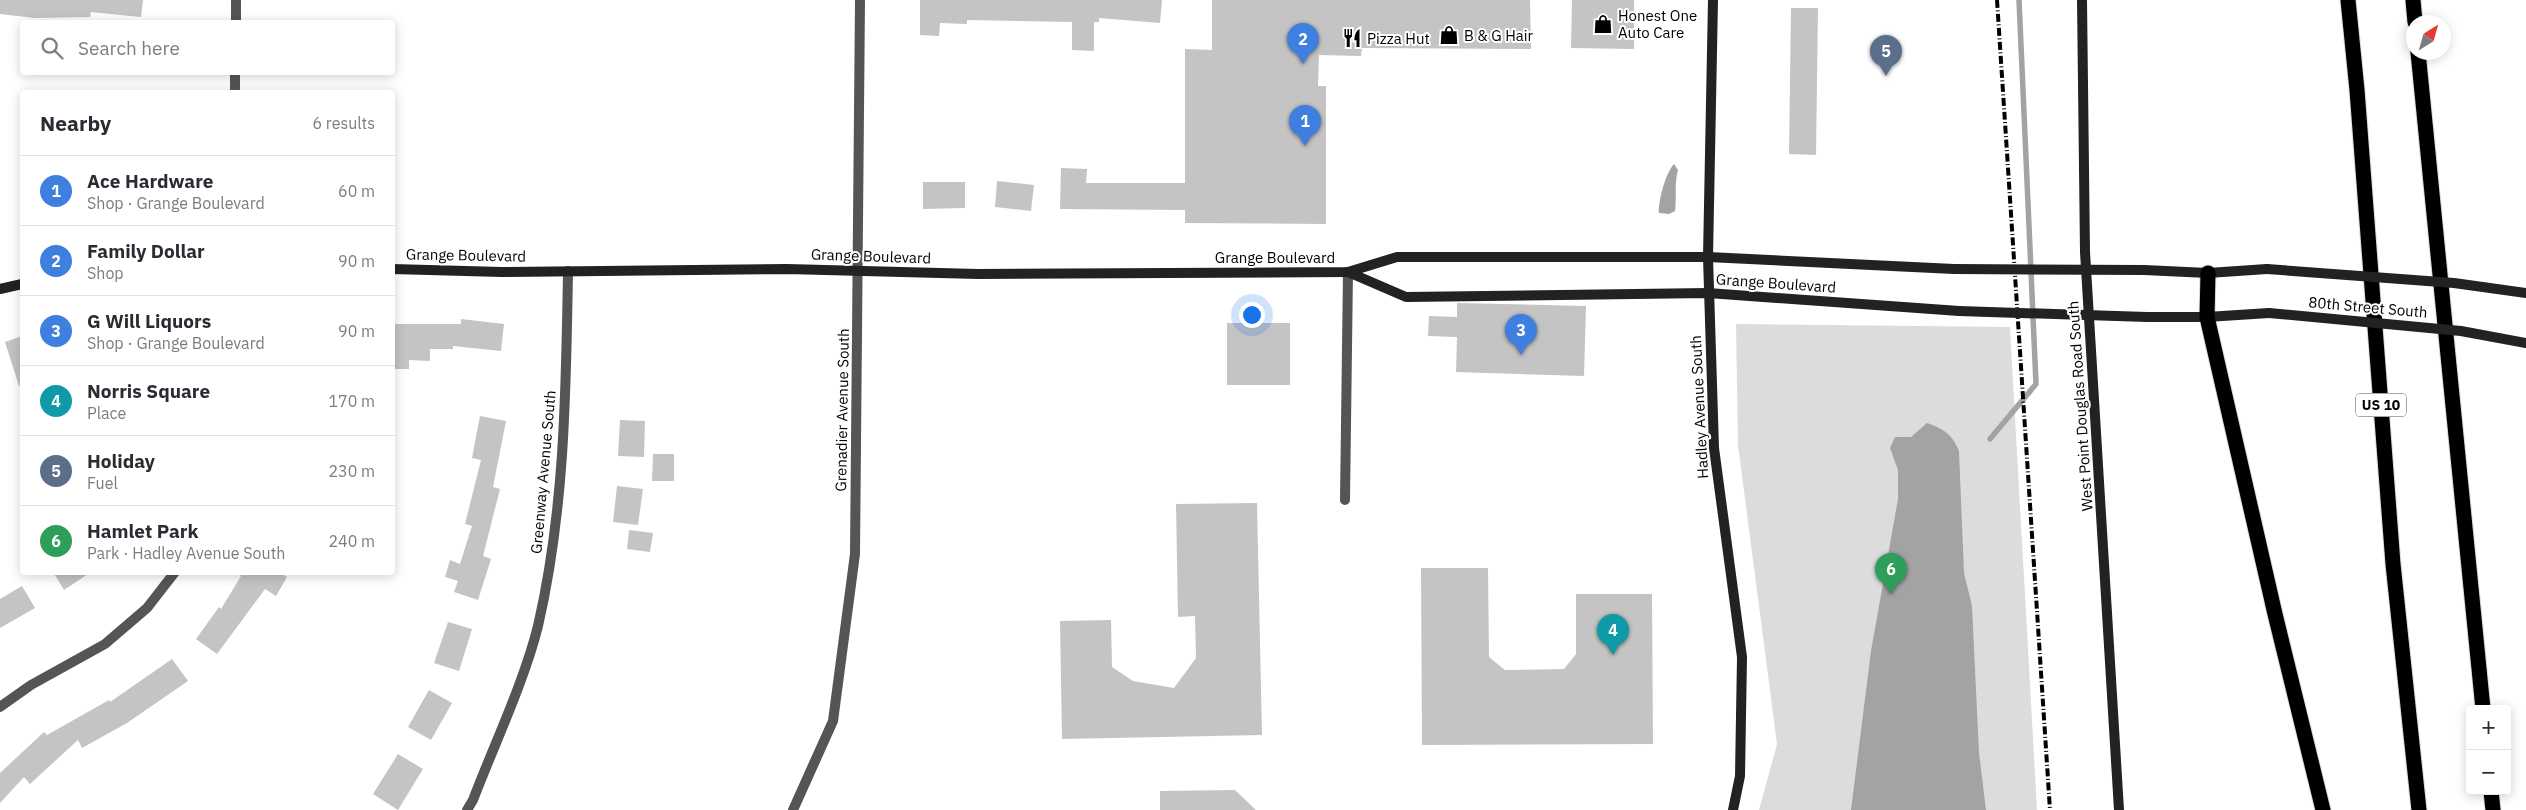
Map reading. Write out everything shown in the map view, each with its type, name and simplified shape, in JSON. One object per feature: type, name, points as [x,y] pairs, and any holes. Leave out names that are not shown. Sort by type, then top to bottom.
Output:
[{"type":"highway","name":"US 10","points":[[2348,0],[2357,90],[2393,564],[2420,810]]},
{"type":"highway","points":[[2413,0],[2414,15]]},
{"type":"highway","points":[[2419,60],[2483,705]]},
{"type":"highway","points":[[2208,273],[2207,317],[2274,614],[2324,810]]},
{"type":"highway","points":[[2491,795],[2493,810]]},
{"type":"street","points":[[236,0],[236,20]]},
{"type":"street","name":"Grenadier Avenue South","points":[[792,810],[833,721],[855,554],[860,0]]},
{"type":"street","name":"Hadley Avenue South","points":[[1713,0],[1708,293],[1714,448],[1742,657],[1740,776],[1733,810]]},
{"type":"street","name":"West Point Douglas Road South","points":[[2082,0],[2086,252],[2119,810]]},
{"type":"street","points":[[234,90],[235,75]]},
{"type":"street","name":"Grange Boulevard","points":[[395,269],[568,271],[787,269],[978,274],[1348,272],[1397,257],[1708,257],[1954,269],[2144,270],[2208,273]]},
{"type":"street","name":"80th Street South","points":[[2208,273],[2267,269],[2454,283],[2526,293]]},
{"type":"street","name":"Greenway Avenue South","points":[[467,810],[473,800],[524,667],[537,627],[555,540],[565,419],[568,271]]},
{"type":"street","points":[[1345,500],[1348,272]]},
{"type":"street","name":"Grange Boulevard","points":[[1348,272],[1406,297],[1708,293],[1959,311],[2147,318],[2207,317]]},
{"type":"street","points":[[0,289],[20,284]]},
{"type":"street","name":"80th Street South","points":[[2207,317],[2269,313],[2462,331],[2526,343]]},
{"type":"street","points":[[0,707],[31,685],[105,644],[147,608],[173,575]]},
{"type":"shaded area","points":[[1674,164],[1678,170],[1675,211],[1669,214],[1659,213],[1663,187],[1668,173]]},
{"type":"shaded area","points":[[1736,324],[2010,327],[2037,810],[1759,810],[1777,744],[1738,445]]},
{"type":"shaded area","points":[[1927,423],[1947,433],[1959,451],[1964,573],[1972,606],[1979,753],[1986,810],[1851,810],[1871,651],[1898,499],[1898,470],[1890,448],[1895,437],[1911,437]]},
{"type":"building","points":[[0,0],[143,0],[141,17],[91,12],[90,17],[35,18],[0,14]]},
{"type":"building","points":[[920,0],[1162,0],[1160,23],[1099,18],[1099,22],[1094,22],[1094,51],[1072,50],[1072,22],[967,20],[967,24],[940,23],[939,36],[920,35]]},
{"type":"building","points":[[1212,0],[1530,0],[1531,49],[1362,48],[1361,56],[1319,55],[1318,86],[1326,86],[1326,224],[1185,223],[1185,210],[1060,209],[1061,168],[1087,169],[1086,183],[1185,183],[1185,49],[1212,50]]},
{"type":"building","name":"Honest One Auto Care","points":[[1572,0],[1634,0],[1634,49],[1571,48]]},
{"type":"building","points":[[1791,8],[1818,8],[1816,155],[1789,154]]},
{"type":"building","points":[[997,181],[1034,185],[1031,211],[995,207]]},
{"type":"building","points":[[923,182],[965,182],[965,208],[923,209]]},
{"type":"building","points":[[1457,303],[1586,306],[1584,376],[1456,372],[1457,337],[1428,336],[1429,316],[1457,317]]},
{"type":"building","points":[[461,319],[504,324],[501,351],[453,346],[453,349],[430,349],[430,361],[409,360],[409,369],[395,369],[395,324],[461,324]]},
{"type":"building","points":[[1227,323],[1290,323],[1290,385],[1227,385]]},
{"type":"building","points":[[20,337],[19,386],[5,342]]},
{"type":"building","points":[[480,416],[506,421],[493,487],[500,489],[483,556],[491,559],[478,600],[454,592],[458,581],[445,577],[450,560],[460,564],[472,526],[465,524],[481,460],[472,458]]},
{"type":"building","points":[[620,420],[645,421],[644,457],[618,456]]},
{"type":"building","points":[[653,454],[674,454],[674,481],[652,481]]},
{"type":"building","points":[[617,486],[643,489],[638,525],[613,522]]},
{"type":"building","points":[[1257,503],[1262,735],[1062,739],[1060,621],[1111,620],[1112,667],[1133,681],[1174,688],[1196,658],[1195,616],[1178,617],[1176,504]]},
{"type":"building","points":[[629,530],[653,533],[650,552],[627,549]]},
{"type":"building","points":[[1421,568],[1488,568],[1489,657],[1505,670],[1564,669],[1576,654],[1576,594],[1652,594],[1653,744],[1422,745]]},
{"type":"building","points":[[55,575],[86,575],[64,590]]},
{"type":"building","points":[[240,575],[284,575],[287,577],[276,596],[265,589],[217,654],[196,639],[219,607],[221,609],[241,576]]},
{"type":"building","points":[[22,586],[35,608],[0,628],[0,599]]},
{"type":"building","points":[[448,622],[472,629],[459,671],[434,663]]},
{"type":"building","points":[[172,659],[188,681],[127,723],[82,748],[78,740],[30,784],[24,777],[0,803],[0,773],[44,732],[47,735],[109,700],[110,702]]},
{"type":"building","points":[[429,690],[452,703],[431,740],[408,727]]},
{"type":"building","points":[[398,754],[423,769],[398,810],[373,794]]},
{"type":"building","points":[[1235,790],[1256,810],[1160,810],[1160,791]]},
{"type":"waterway","points":[[1990,439],[2036,384],[2019,0]]},
{"type":"railway","points":[[1997,0],[2050,810]]},
{"type":"place","name":"Honest One Auto Care","points":[[1603,24]]},
{"type":"place","name":"B & G Hair","points":[[1449,35]]},
{"type":"place","name":"Pizza Hut","points":[[1352,38]]},
{"type":"place","name":"Family Dollar","points":[[1303,64]]},
{"type":"place","name":"Holiday","points":[[1886,76]]},
{"type":"place","name":"Ace Hardware","points":[[1305,146]]},
{"type":"place","name":"G Will Liquors","points":[[1521,355]]},
{"type":"place","name":"Hamlet Park","points":[[1891,594]]},
{"type":"place","name":"Norris Square","points":[[1613,655]]}]
